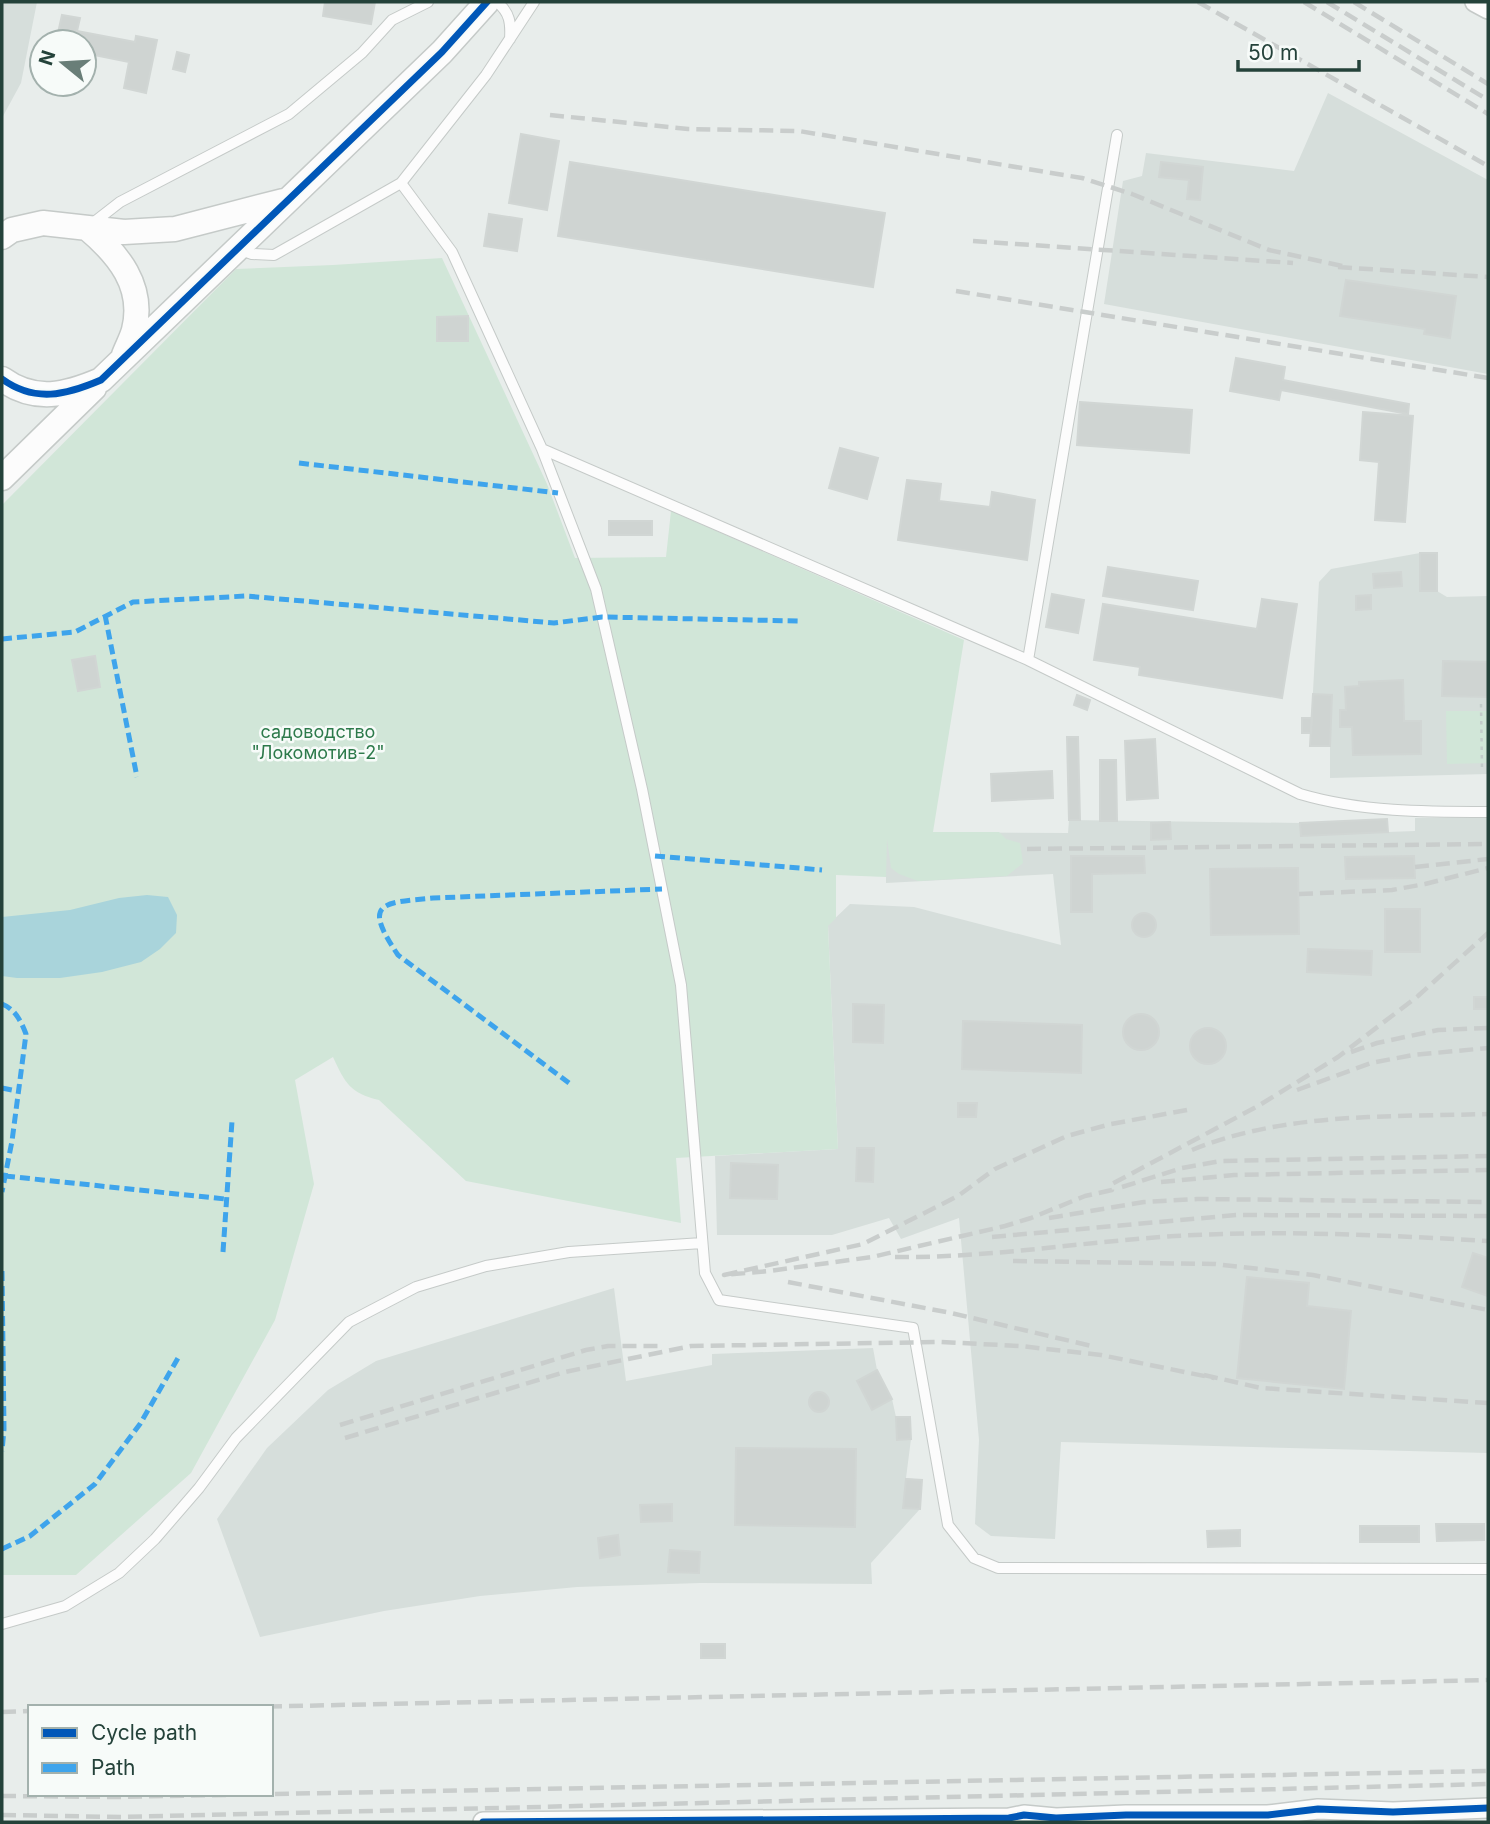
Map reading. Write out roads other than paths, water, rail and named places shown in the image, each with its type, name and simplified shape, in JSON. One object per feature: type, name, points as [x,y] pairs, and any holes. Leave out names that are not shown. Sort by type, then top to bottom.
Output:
[{"type":"street","points":[[2,478],[442,52],[487,2]]},
{"type":"street","points":[[1475,2],[1488,9]]},
{"type":"street","points":[[2,218],[124,232],[175,229],[287,200]]},
{"type":"street","points":[[2,237],[12,230],[50,224]]},
{"type":"street","points":[[87,228],[104,242],[124,265],[136,297],[135,329],[122,359]]},
{"type":"street","points":[[2,379],[39,395],[71,393],[101,380]]},
{"type":"street","points":[[482,1822],[999,1818],[1024,1815],[1056,1818],[1268,1815],[1318,1808],[1393,1812],[1488,1808]]},
{"type":"lane","points":[[87,228],[120,202],[289,114],[362,53],[392,20],[428,2]]},
{"type":"lane","points":[[498,2],[511,20],[510,39]]},
{"type":"lane","points":[[237,248],[252,254],[274,255],[401,183],[463,106],[534,2]]},
{"type":"lane","points":[[1028,660],[1117,135]]},
{"type":"lane","points":[[401,183],[452,252],[542,449],[596,589],[642,789],[681,985],[705,1273],[719,1300],[913,1328],[948,1525],[974,1558],[998,1567],[1488,1569]]},
{"type":"lane","points":[[542,449],[1028,660],[1300,794],[1332,803],[1368,808],[1488,812]]},
{"type":"lane","points":[[2,1624],[65,1606],[119,1573],[164,1529],[236,1438],[349,1322],[416,1287],[486,1266],[569,1252],[702,1243]]},
{"type":"water","points":[[147,895],[168,897],[177,915],[176,933],[160,949],[141,962],[102,972],[60,978],[2,976],[2,917],[70,910],[119,898]]},
{"type":"railway","points":[[1198,2],[1488,166]]},
{"type":"railway","points":[[1304,2],[1488,114]]},
{"type":"railway","points":[[1327,2],[1488,100]]},
{"type":"railway","points":[[1354,2],[1488,84]]},
{"type":"railway","points":[[550,115],[688,129],[799,131],[1082,178],[1132,194],[1269,250],[1347,267]]},
{"type":"railway","points":[[973,241],[1293,263]]},
{"type":"railway","points":[[1338,267],[1488,277]]},
{"type":"railway","points":[[956,291],[1488,378]]},
{"type":"railway","points":[[1027,849],[1488,844]]},
{"type":"railway","points":[[1415,867],[1488,859]]},
{"type":"railway","points":[[1299,894],[1392,890],[1488,868]]},
{"type":"railway","points":[[1187,1110],[1111,1124],[1067,1136],[995,1169],[958,1196],[863,1244],[724,1275],[872,1257],[1005,1226],[1085,1196],[1112,1190],[1112,1184],[1258,1106],[1338,1057],[1418,996],[1488,933]]},
{"type":"railway","points":[[1351,1052],[1377,1043],[1438,1030],[1488,1028]]},
{"type":"railway","points":[[1297,1090],[1371,1063],[1413,1055],[1488,1048]]},
{"type":"railway","points":[[1192,1150],[1227,1138],[1301,1123],[1376,1117],[1488,1114]]},
{"type":"railway","points":[[1122,1187],[1182,1168],[1221,1161],[1488,1156]]},
{"type":"railway","points":[[1161,1182],[1234,1175],[1488,1170]]},
{"type":"railway","points":[[1049,1218],[1144,1202],[1197,1199],[1488,1202]]},
{"type":"railway","points":[[992,1237],[1236,1215],[1488,1216]]},
{"type":"railway","points":[[895,1257],[965,1255],[1214,1234],[1332,1234],[1488,1241]]},
{"type":"railway","points":[[1013,1261],[1215,1264],[1313,1275],[1488,1310]]},
{"type":"railway","points":[[788,1282],[951,1313],[1096,1347]]},
{"type":"railway","points":[[345,1438],[565,1372],[691,1346],[941,1342],[1020,1346],[1101,1355],[1214,1378]]},
{"type":"railway","points":[[340,1425],[586,1350],[608,1346],[659,1346]]},
{"type":"railway","points":[[1204,1375],[1261,1388],[1488,1403]]},
{"type":"railway","points":[[273,1706],[1488,1680]]},
{"type":"railway","points":[[2,1712],[28,1711]]},
{"type":"railway","points":[[273,1794],[1488,1771]]},
{"type":"railway","points":[[2,1815],[122,1817],[1488,1784]]},
{"type":"railway","points":[[2,1796],[169,1796]]},
{"type":"park label","name":"садоводство \"Локомотив-2\"","points":[[318,741]]}]
